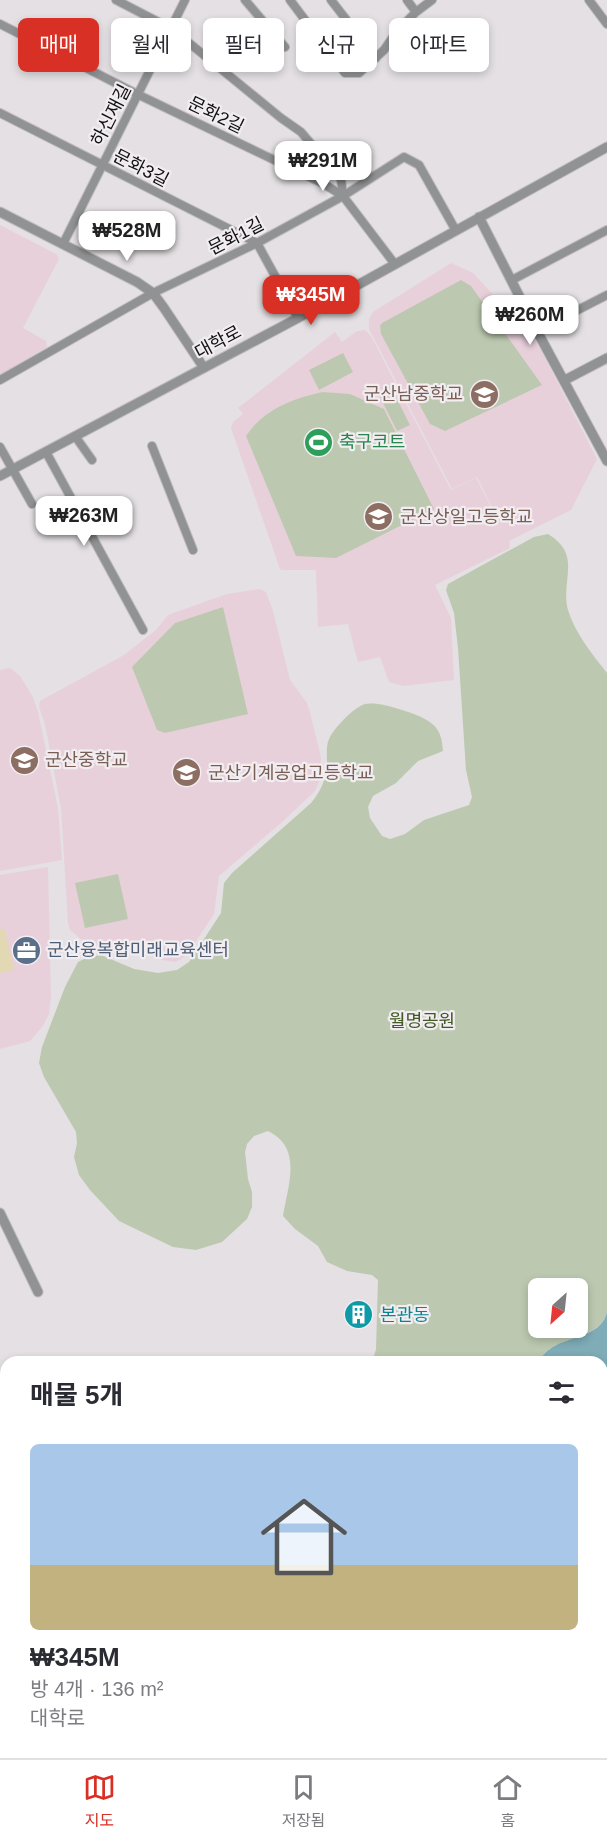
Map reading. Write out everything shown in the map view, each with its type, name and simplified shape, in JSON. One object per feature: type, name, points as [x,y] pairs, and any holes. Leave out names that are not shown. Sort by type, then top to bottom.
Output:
[{"type":"street","points":[[116,0],[151,18]]},
{"type":"street","name":"하신재길","points":[[177,18],[185,0]]},
{"type":"street","points":[[245,0],[285,47]]},
{"type":"street","points":[[290,0],[304,18]]},
{"type":"street","points":[[331,0],[345,18]]},
{"type":"street","points":[[407,0],[416,12]]},
{"type":"street","points":[[377,57],[397,31],[432,0]]},
{"type":"street","points":[[589,0],[607,24]]},
{"type":"street","name":"문화2길","points":[[0,24],[139,95],[324,184],[342,196],[394,263]]},
{"type":"street","points":[[191,45],[301,132],[341,179],[342,196]]},
{"type":"street","name":"하신재길","points":[[63,244],[150,72]]},
{"type":"street","points":[[344,72],[360,72]]},
{"type":"street","name":"문화3길","points":[[0,113],[257,243]]},
{"type":"street","name":"대학로","points":[[0,476],[298,318],[455,229],[607,147]]},
{"type":"street","name":"문화1길","points":[[0,380],[153,293],[257,243],[342,196],[404,157],[418,165],[455,229]]},
{"type":"street","points":[[0,212],[137,282],[153,293],[204,368]]},
{"type":"street","points":[[479,217],[537,331],[607,460]]},
{"type":"street","points":[[512,280],[607,230]]},
{"type":"street","points":[[257,243],[298,318]]},
{"type":"street","points":[[537,331],[607,295]]},
{"type":"street","points":[[565,380],[607,358]]},
{"type":"street","points":[[75,436],[92,460]]},
{"type":"street","points":[[152,446],[194,550]]},
{"type":"street","points":[[0,447],[32,504]]},
{"type":"street","points":[[46,452],[143,630]]},
{"type":"street","points":[[0,1213],[38,1293]]},
{"type":"shaded area","points":[[0,225],[56,254],[59,259],[23,328],[46,341],[47,347],[0,375]]},
{"type":"shaded area","name":"군산상일고등학교","points":[[451,263],[473,273],[502,304],[521,311],[597,459],[571,510],[509,541],[510,548],[435,585],[451,618],[454,680],[404,686],[389,682],[380,657],[358,662],[348,624],[318,627],[316,570],[280,569],[231,428],[233,422],[243,414],[238,408],[335,332],[342,342],[357,331],[365,330],[371,336],[451,490],[476,478],[504,532],[477,477],[452,489],[369,329],[369,319],[373,312]]},
{"type":"shaded area","name":"군산기계공업고등학교","points":[[260,589],[266,592],[273,611],[290,680],[309,709],[321,757],[319,782],[315,791],[219,876],[214,914],[188,953],[181,959],[175,962],[162,960],[144,953],[96,945],[81,939],[70,930],[68,923],[61,808],[45,724],[39,707],[40,701],[124,655],[156,630],[168,615],[227,594]]},
{"type":"shaded area","name":"군산중학교","points":[[10,668],[20,676],[33,697],[38,712],[58,808],[62,860],[0,871],[0,670]]},
{"type":"shaded area","points":[[48,867],[51,996],[49,1014],[43,1026],[30,1041],[0,1049],[0,875]]},
{"type":"green space","points":[[461,280],[471,286],[542,385],[445,431],[430,424],[381,334],[380,326]]},
{"type":"green space","points":[[343,353],[353,372],[319,390],[309,370]]},
{"type":"green space","points":[[393,391],[410,425],[397,431],[380,397]]},
{"type":"green space","points":[[323,392],[350,394],[384,409],[434,509],[336,558],[296,556],[246,436],[261,419],[280,406]]},
{"type":"green space","name":"월명공원","points":[[548,534],[559,542],[568,560],[566,599],[571,619],[579,635],[607,673],[607,1312],[603,1322],[588,1332],[588,1278],[528,1278],[528,1338],[573,1338],[555,1346],[544,1356],[374,1356],[378,1280],[372,1275],[347,1271],[327,1262],[318,1246],[295,1229],[283,1216],[290,1180],[289,1157],[286,1147],[279,1138],[268,1131],[254,1136],[247,1144],[245,1152],[252,1192],[252,1207],[247,1219],[222,1242],[196,1250],[173,1247],[119,1221],[79,1175],[74,1157],[77,1143],[76,1132],[44,1077],[39,1063],[42,1047],[65,987],[78,962],[88,957],[101,955],[134,969],[158,973],[177,970],[189,962],[221,913],[224,883],[232,873],[315,798],[326,773],[329,739],[335,729],[355,709],[371,703],[419,716],[437,729],[442,744],[443,751],[418,761],[396,783],[373,796],[368,807],[370,818],[382,836],[390,839],[405,834],[424,820],[469,805],[472,797],[466,770],[458,648],[454,613],[446,590],[448,584],[534,537]]},
{"type":"green space","points":[[223,607],[248,714],[165,733],[157,730],[132,667],[175,623]]},
{"type":"green space","points":[[118,874],[128,919],[85,928],[75,883]]},
{"type":"sand","points":[[5,929],[14,970],[0,973],[0,930]]},
{"type":"water","points":[[607,1312],[607,1356],[544,1356],[565,1341],[574,1338],[588,1338],[588,1333],[603,1322]]},
{"type":"place","name":"군산남중학교","points":[[484,394]]},
{"type":"place","name":"축구코트","points":[[318,442]]},
{"type":"place","name":"군산상일고등학교","points":[[379,517]]},
{"type":"place","name":"군산중학교","points":[[24,760]]},
{"type":"place","name":"군산기계공업고등학교","points":[[187,773]]},
{"type":"place","name":"군산융복합미래교육센터","points":[[26,950]]},
{"type":"place","name":"본관동","points":[[359,1315]]}]
